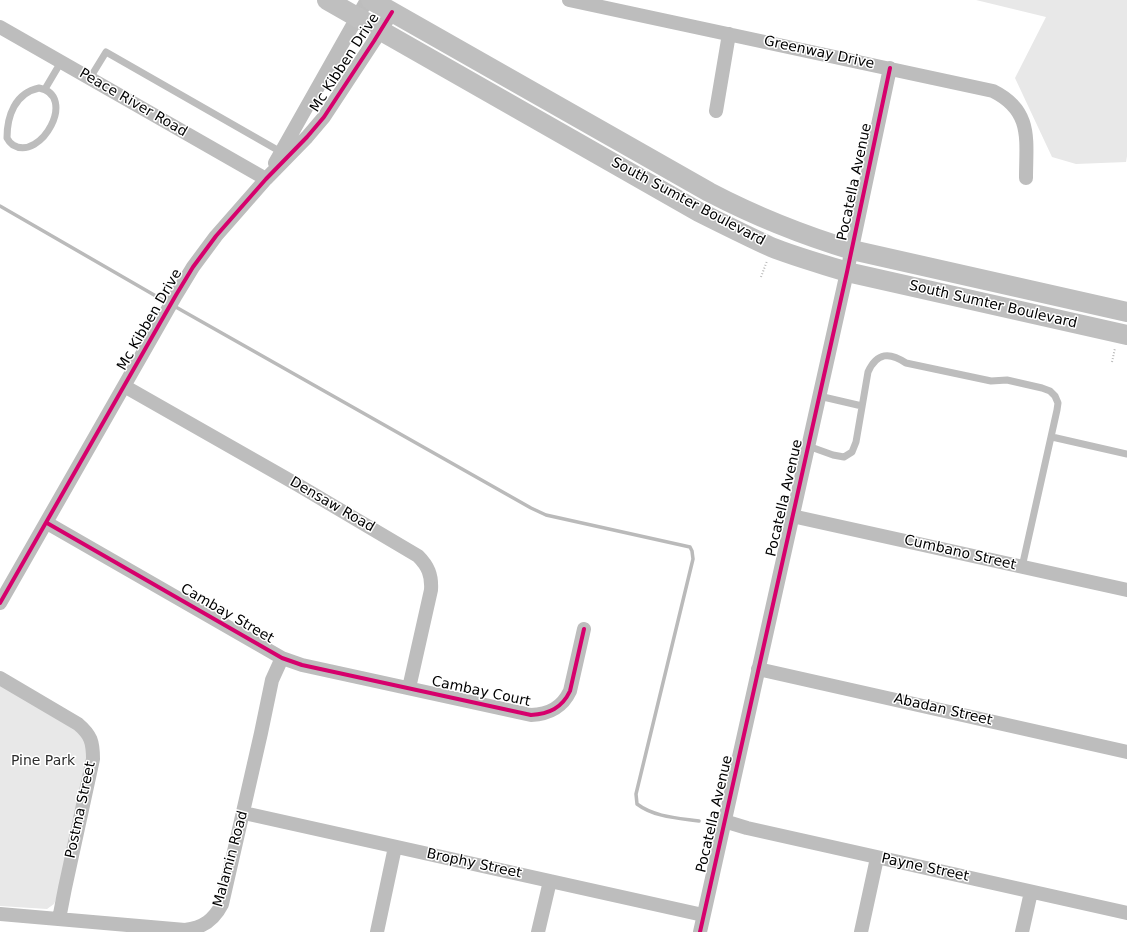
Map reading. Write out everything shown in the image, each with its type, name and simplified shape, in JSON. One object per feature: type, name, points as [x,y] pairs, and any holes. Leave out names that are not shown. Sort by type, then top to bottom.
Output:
[{"type":"main road","name":"South Sumter Boulevard","points":[[327,0],[718,221],[773,247],[803,259],[847,272],[1127,335]]},
{"type":"main road","name":"South Sumter Boulevard","points":[[371,0],[709,192],[780,226],[817,240],[852,250],[1127,312]]},
{"type":"street","name":"Mc Kibben Drive","points":[[266,179],[367,0]]},
{"type":"street","name":"Greenway Drive","points":[[569,0],[987,89],[1003,96],[1016,109],[1022,119],[1025,128],[1026,178]]},
{"type":"street","name":"Mc Kibben Drive","points":[[0,603],[193,268],[216,236],[266,179],[307,137],[324,117],[392,12]]},
{"type":"street","name":"Peace River Road","points":[[0,27],[266,179]]},
{"type":"street","points":[[716,111],[729,34]]},
{"type":"street","name":"Pocatella Avenue","points":[[700,932],[852,250],[890,68]]},
{"type":"street","name":"Densaw Road","points":[[124,386],[418,556],[425,563],[432,580],[431,590],[410,688]]},
{"type":"street","name":"Cumbano Street","points":[[792,516],[1127,590]]},
{"type":"street","name":"Cambay Street","points":[[47,523],[282,658],[302,665],[410,688]]},
{"type":"street","name":"Cambay Court","points":[[410,688],[531,715],[539,715],[553,711],[563,703],[570,691],[584,629]]},
{"type":"street","name":"Malamin Road","points":[[0,914],[185,930],[196,929],[205,925],[211,920],[218,913],[222,904],[244,812],[272,680],[282,658]]},
{"type":"street","name":"Abadan Street","points":[[758,669],[1127,752]]},
{"type":"street","name":"Postma Street","points":[[0,678],[78,724],[86,730],[91,739],[93,759],[59,919]]},
{"type":"street","name":"Brophy Street","points":[[244,812],[703,916]]},
{"type":"street","name":"Payne Street","points":[[724,821],[747,828],[877,858],[1127,913]]},
{"type":"street","points":[[376,932],[395,847]]},
{"type":"street","points":[[861,932],[877,858]]},
{"type":"street","points":[[538,932],[550,881]]},
{"type":"street","points":[[1022,932],[1031,892]]},
{"type":"lane","points":[[90,78],[106,52],[263,143],[282,152]]},
{"type":"lane","points":[[46,89],[61,62]]},
{"type":"lane","points":[[39,88],[46,89],[54,99],[56,106],[54,118],[47,133],[41,140],[28,147],[13,145],[7,138],[8,121],[11,110],[18,100],[27,92],[39,88]]},
{"type":"lane","points":[[808,446],[833,455],[844,457],[852,452],[856,442],[868,372],[871,364],[882,356],[893,356],[906,363],[991,381],[1007,380],[1050,391],[1055,396],[1058,403],[1052,437],[1022,567]]},
{"type":"lane","points":[[819,396],[862,406]]},
{"type":"lane","points":[[1052,437],[1127,454]]},
{"type":"green space","points":[[976,0],[1127,0],[1126,162],[1076,164],[1052,157],[1015,78],[1046,17]]},
{"type":"green space","name":"Pine Park","points":[[0,683],[77,729],[87,743],[89,753],[57,897],[54,904],[47,909],[0,906]]},
{"type":"waterway","points":[[0,206],[168,303]]},
{"type":"waterway","points":[[174,306],[531,508],[546,515],[690,547],[693,559],[636,794],[637,804],[651,812],[699,821]]},
{"type":"cycle path","points":[[0,603],[193,267],[216,236],[266,179],[307,137],[324,117],[392,12]]},
{"type":"cycle path","points":[[700,932],[847,272],[890,68]]},
{"type":"cycle path","points":[[47,523],[282,658],[302,665],[531,715],[544,713],[554,709],[567,697],[570,691],[584,629]]}]
